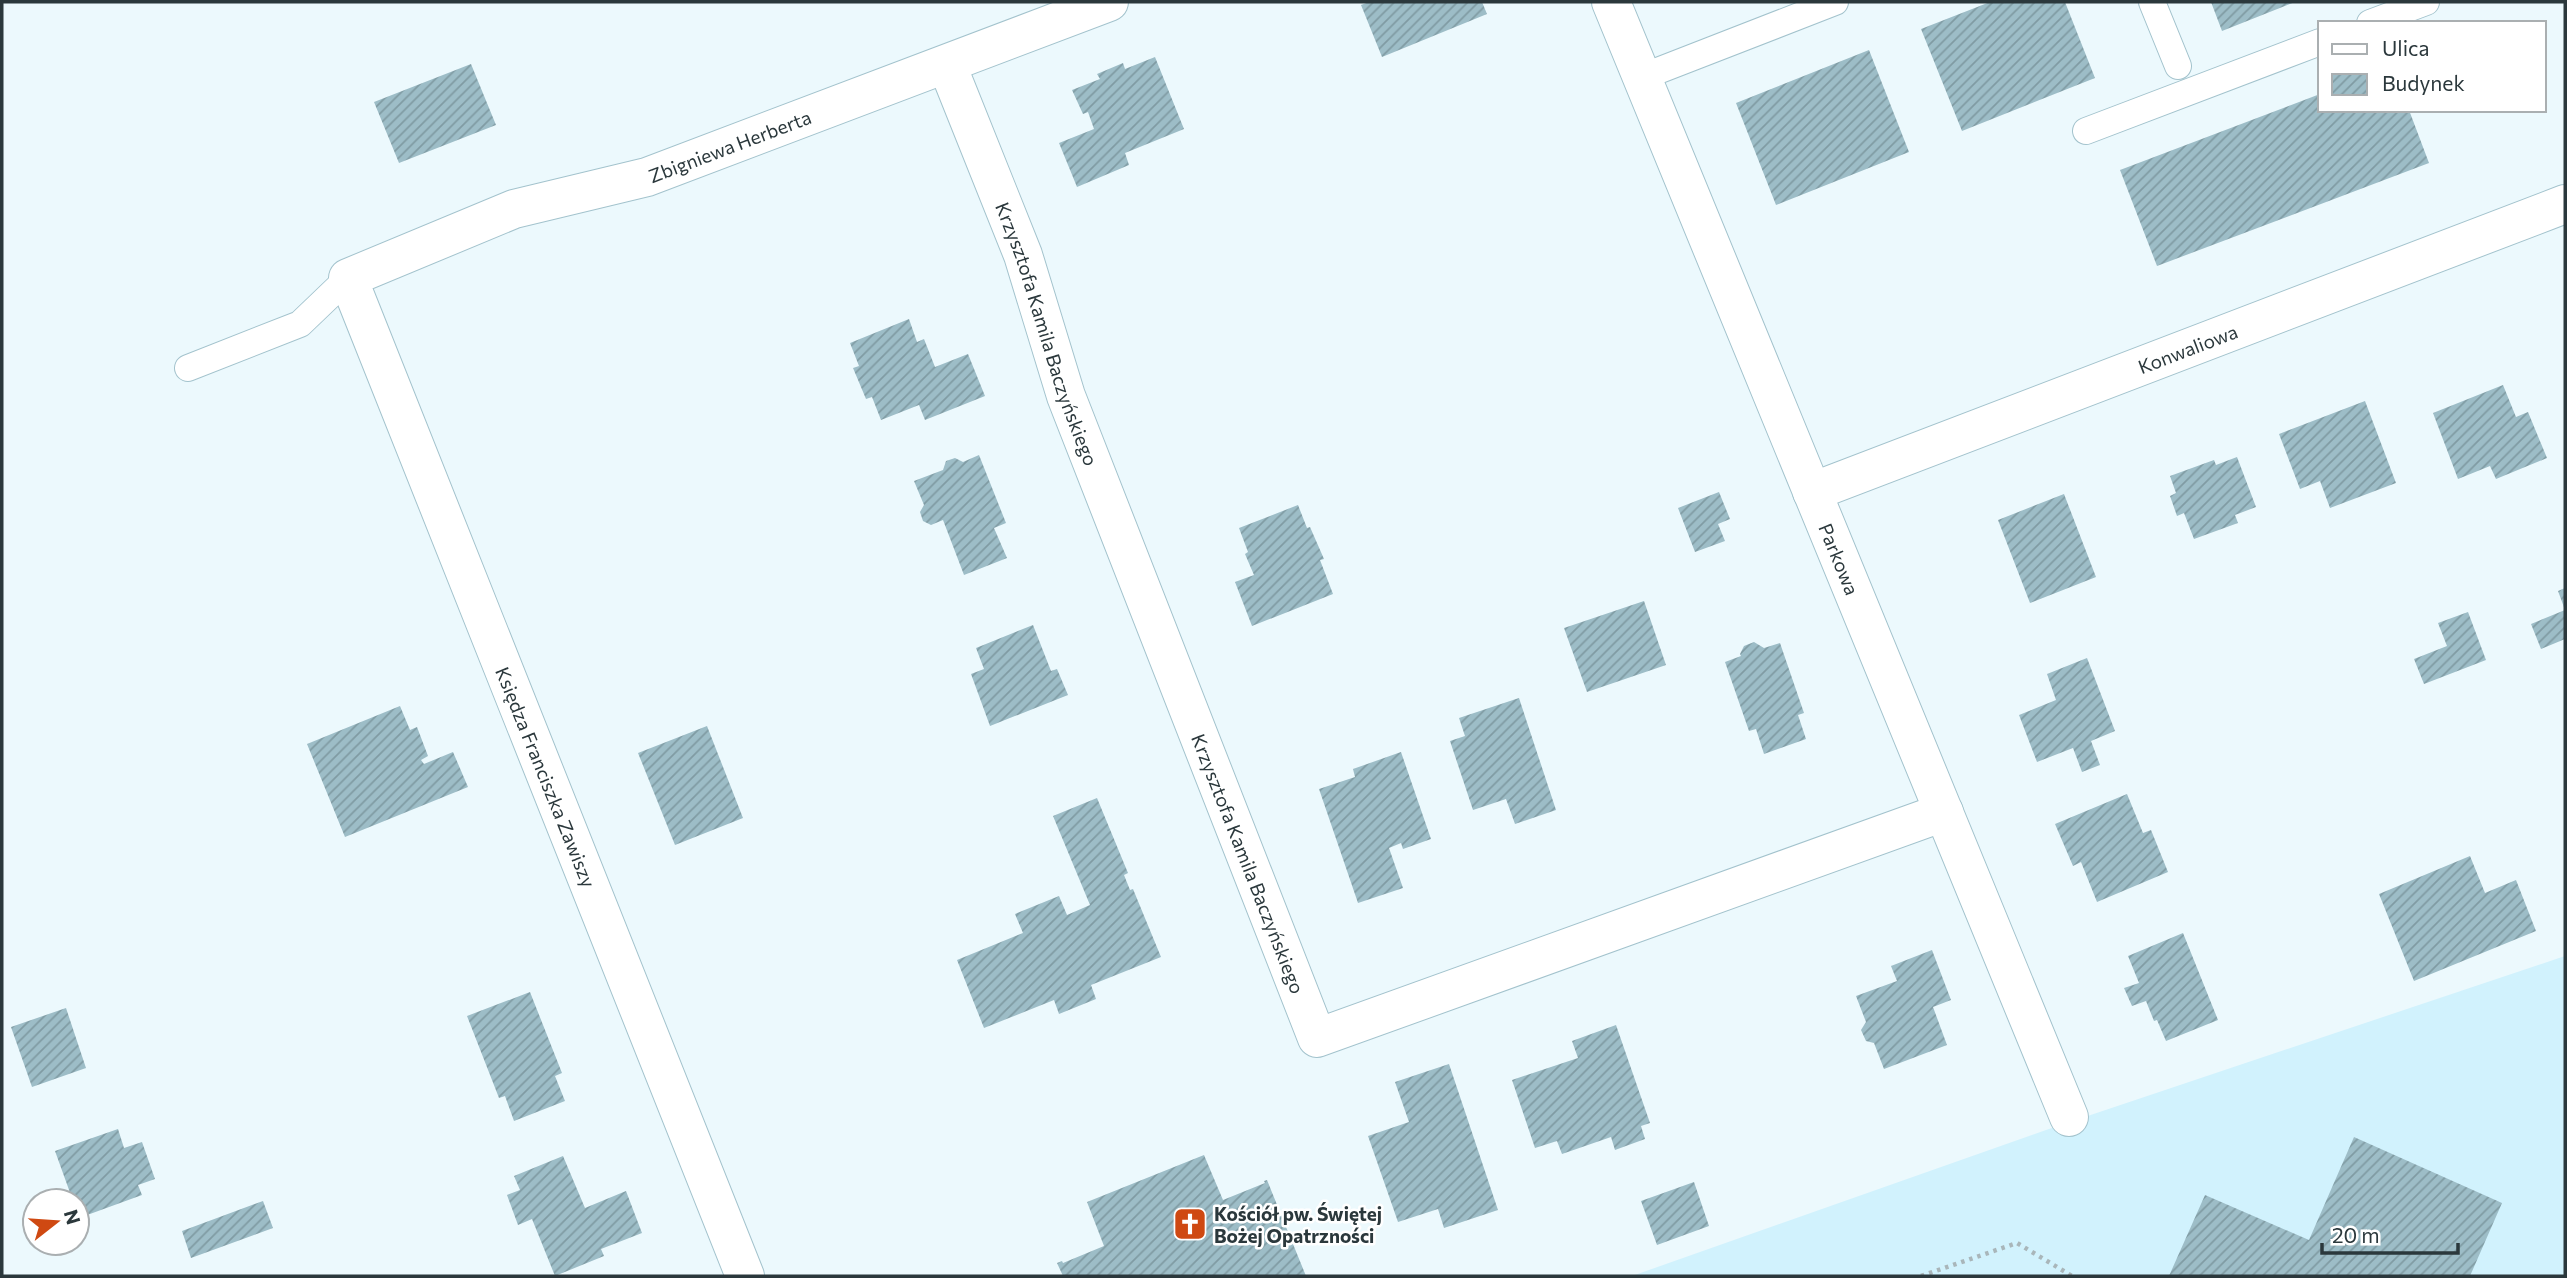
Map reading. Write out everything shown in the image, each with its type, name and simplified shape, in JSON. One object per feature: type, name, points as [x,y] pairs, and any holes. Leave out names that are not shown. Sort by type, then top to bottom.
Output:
[{"type":"street","name":"Zbigniewa Herberta","points":[[348,278],[514,209],[647,177],[1109,2]]},
{"type":"street","name":"Parkowa","points":[[1611,2],[2069,1117]]},
{"type":"street","name":"Krzysztofa Kamila Baczyńskiego","points":[[947,65],[1023,255],[1071,409],[1317,1038],[1944,813]]},
{"type":"street","name":"Konwaliowa","points":[[1812,492],[2565,204]]},
{"type":"street","name":"Księdza Franciszka Zawiszy","points":[[348,278],[745,1276]]},
{"type":"lane","points":[[1642,78],[1835,2]]},
{"type":"lane","points":[[2152,2],[2178,66]]},
{"type":"lane","points":[[2375,21],[2426,2]]},
{"type":"lane","points":[[2086,131],[2318,43]]},
{"type":"lane","points":[[188,368],[300,324],[348,278]]},
{"type":"path","points":[[1921,1276],[2017,1243],[2072,1276]]},
{"type":"shaded area","points":[[2565,956],[2565,1276],[1632,1276],[2046,1130]]},
{"type":"building","points":[[1369,2],[1482,2],[1487,14],[1382,57],[1361,5]]},
{"type":"building","points":[[1990,2],[2065,2],[2095,78],[1962,131],[1921,29]]},
{"type":"building","points":[[2211,2],[2295,2],[2222,31]]},
{"type":"building","points":[[1869,50],[1909,152],[1776,205],[1736,103]]},
{"type":"building","points":[[1155,57],[1184,129],[1125,153],[1129,165],[1077,187],[1059,143],[1094,129],[1088,112],[1083,114],[1072,90],[1100,79],[1097,74],[1123,63],[1125,69]]},
{"type":"building","points":[[471,64],[496,125],[399,163],[374,102]]},
{"type":"building","points":[[2318,95],[2318,112],[2410,112],[2429,163],[2157,266],[2120,170]]},
{"type":"building","points":[[909,319],[917,342],[924,339],[935,367],[968,354],[985,396],[925,420],[919,405],[881,420],[872,397],[866,399],[853,368],[859,366],[850,343]]},
{"type":"building","points":[[2503,385],[2516,417],[2528,412],[2547,458],[2496,479],[2490,466],[2458,479],[2433,413]]},
{"type":"building","points":[[2365,401],[2396,483],[2330,508],[2320,481],[2300,489],[2279,434]]},
{"type":"building","points":[[979,455],[1006,523],[994,528],[1007,558],[964,575],[943,520],[931,525],[923,521],[920,512],[924,505],[914,481],[943,470],[946,461],[955,458],[963,462]]},
{"type":"building","points":[[2237,457],[2256,507],[2235,515],[2238,523],[2194,539],[2184,513],[2177,516],[2170,496],[2176,493],[2170,476],[2214,460],[2216,465]]},
{"type":"building","points":[[1719,492],[1730,519],[1718,524],[1725,541],[1695,552],[1678,508]]},
{"type":"building","points":[[2064,494],[2096,577],[2030,603],[1998,520]]},
{"type":"building","points":[[1298,505],[1324,559],[1320,560],[1333,594],[1252,626],[1235,582],[1254,575],[1245,554],[1248,552],[1239,528]]},
{"type":"building","points":[[2565,588],[2565,610],[2558,591]]},
{"type":"building","points":[[1644,601],[1666,665],[1587,692],[1564,628]]},
{"type":"building","points":[[2565,610],[2565,639],[2541,649],[2531,624]]},
{"type":"building","points":[[2468,612],[2486,660],[2424,684],[2414,659],[2447,646],[2438,623]]},
{"type":"building","points":[[1033,625],[1051,671],[1057,669],[1068,695],[990,726],[971,674],[984,669],[976,648]]},
{"type":"building","points":[[1754,642],[1764,648],[1780,643],[1804,713],[1798,715],[1806,739],[1764,754],[1756,729],[1749,731],[1725,662],[1741,656],[1744,646]]},
{"type":"building","points":[[2087,658],[2115,731],[2091,741],[2100,765],[2082,772],[2073,748],[2037,762],[2019,715],[2056,700],[2047,674]]},
{"type":"building","points":[[1519,698],[1556,810],[1515,824],[1506,799],[1473,810],[1450,741],[1465,736],[1459,718]]},
{"type":"building","points":[[400,706],[410,730],[417,727],[428,756],[421,760],[424,764],[453,752],[468,787],[345,837],[307,744]]},
{"type":"building","points":[[707,726],[743,818],[675,845],[638,753]]},
{"type":"building","points":[[1401,752],[1431,839],[1403,849],[1401,843],[1389,848],[1403,888],[1358,903],[1319,789],[1355,777],[1353,769]]},
{"type":"building","points":[[2127,794],[2143,833],[2151,830],[2168,872],[2097,902],[2081,862],[2073,866],[2055,824]]},
{"type":"building","points":[[1097,798],[1128,873],[1124,875],[1130,890],[1133,889],[1161,957],[1091,985],[1096,999],[1059,1014],[1054,1000],[984,1028],[957,960],[1023,933],[1015,914],[1059,896],[1067,915],[1090,905],[1053,816]]},
{"type":"building","points":[[2470,856],[2485,893],[2516,880],[2536,931],[2414,981],[2379,894]]},
{"type":"building","points":[[2183,933],[2218,1020],[2166,1041],[2146,1001],[2132,1006],[2124,988],[2139,983],[2128,956]]},
{"type":"building","points":[[1932,950],[1951,1000],[1933,1007],[1947,1045],[1884,1069],[1874,1043],[1866,1041],[1861,1030],[1866,1022],[1856,996],[1897,981],[1891,966]]},
{"type":"building","points":[[530,992],[562,1073],[555,1076],[565,1101],[514,1121],[505,1096],[499,1098],[467,1016]]},
{"type":"building","points":[[66,1008],[86,1068],[32,1087],[11,1027]]},
{"type":"building","points":[[1616,1025],[1650,1123],[1641,1126],[1645,1139],[1615,1150],[1611,1137],[1562,1154],[1557,1141],[1535,1148],[1512,1080],[1578,1058],[1572,1041]]},
{"type":"building","points":[[1449,1064],[1498,1210],[1444,1228],[1438,1209],[1398,1222],[1368,1136],[1409,1122],[1395,1082]]},
{"type":"building","points":[[118,1129],[124,1148],[142,1142],[155,1179],[138,1185],[142,1195],[91,1214],[91,1187],[68,1187],[55,1151]]},
{"type":"building","points":[[2354,1137],[2502,1203],[2470,1276],[2169,1276],[2205,1195],[2309,1240]]},
{"type":"building","name":"Kościół pw. Świętej Bożej Opatrzności","points":[[1204,1155],[1223,1200],[1267,1180],[1306,1276],[1063,1276],[1057,1263],[1104,1246],[1087,1202]]},
{"type":"building","points":[[563,1156],[585,1208],[626,1191],[642,1233],[601,1249],[604,1256],[555,1276],[532,1219],[518,1225],[507,1195],[520,1190],[514,1176]]},
{"type":"building","points":[[1694,1182],[1709,1226],[1657,1245],[1641,1201]]},
{"type":"building","points":[[263,1201],[273,1228],[191,1258],[182,1231]]},
{"type":"place","name":"Kościół pw. Świętej Bożej Opatrzności","points":[[1190,1224]]}]
